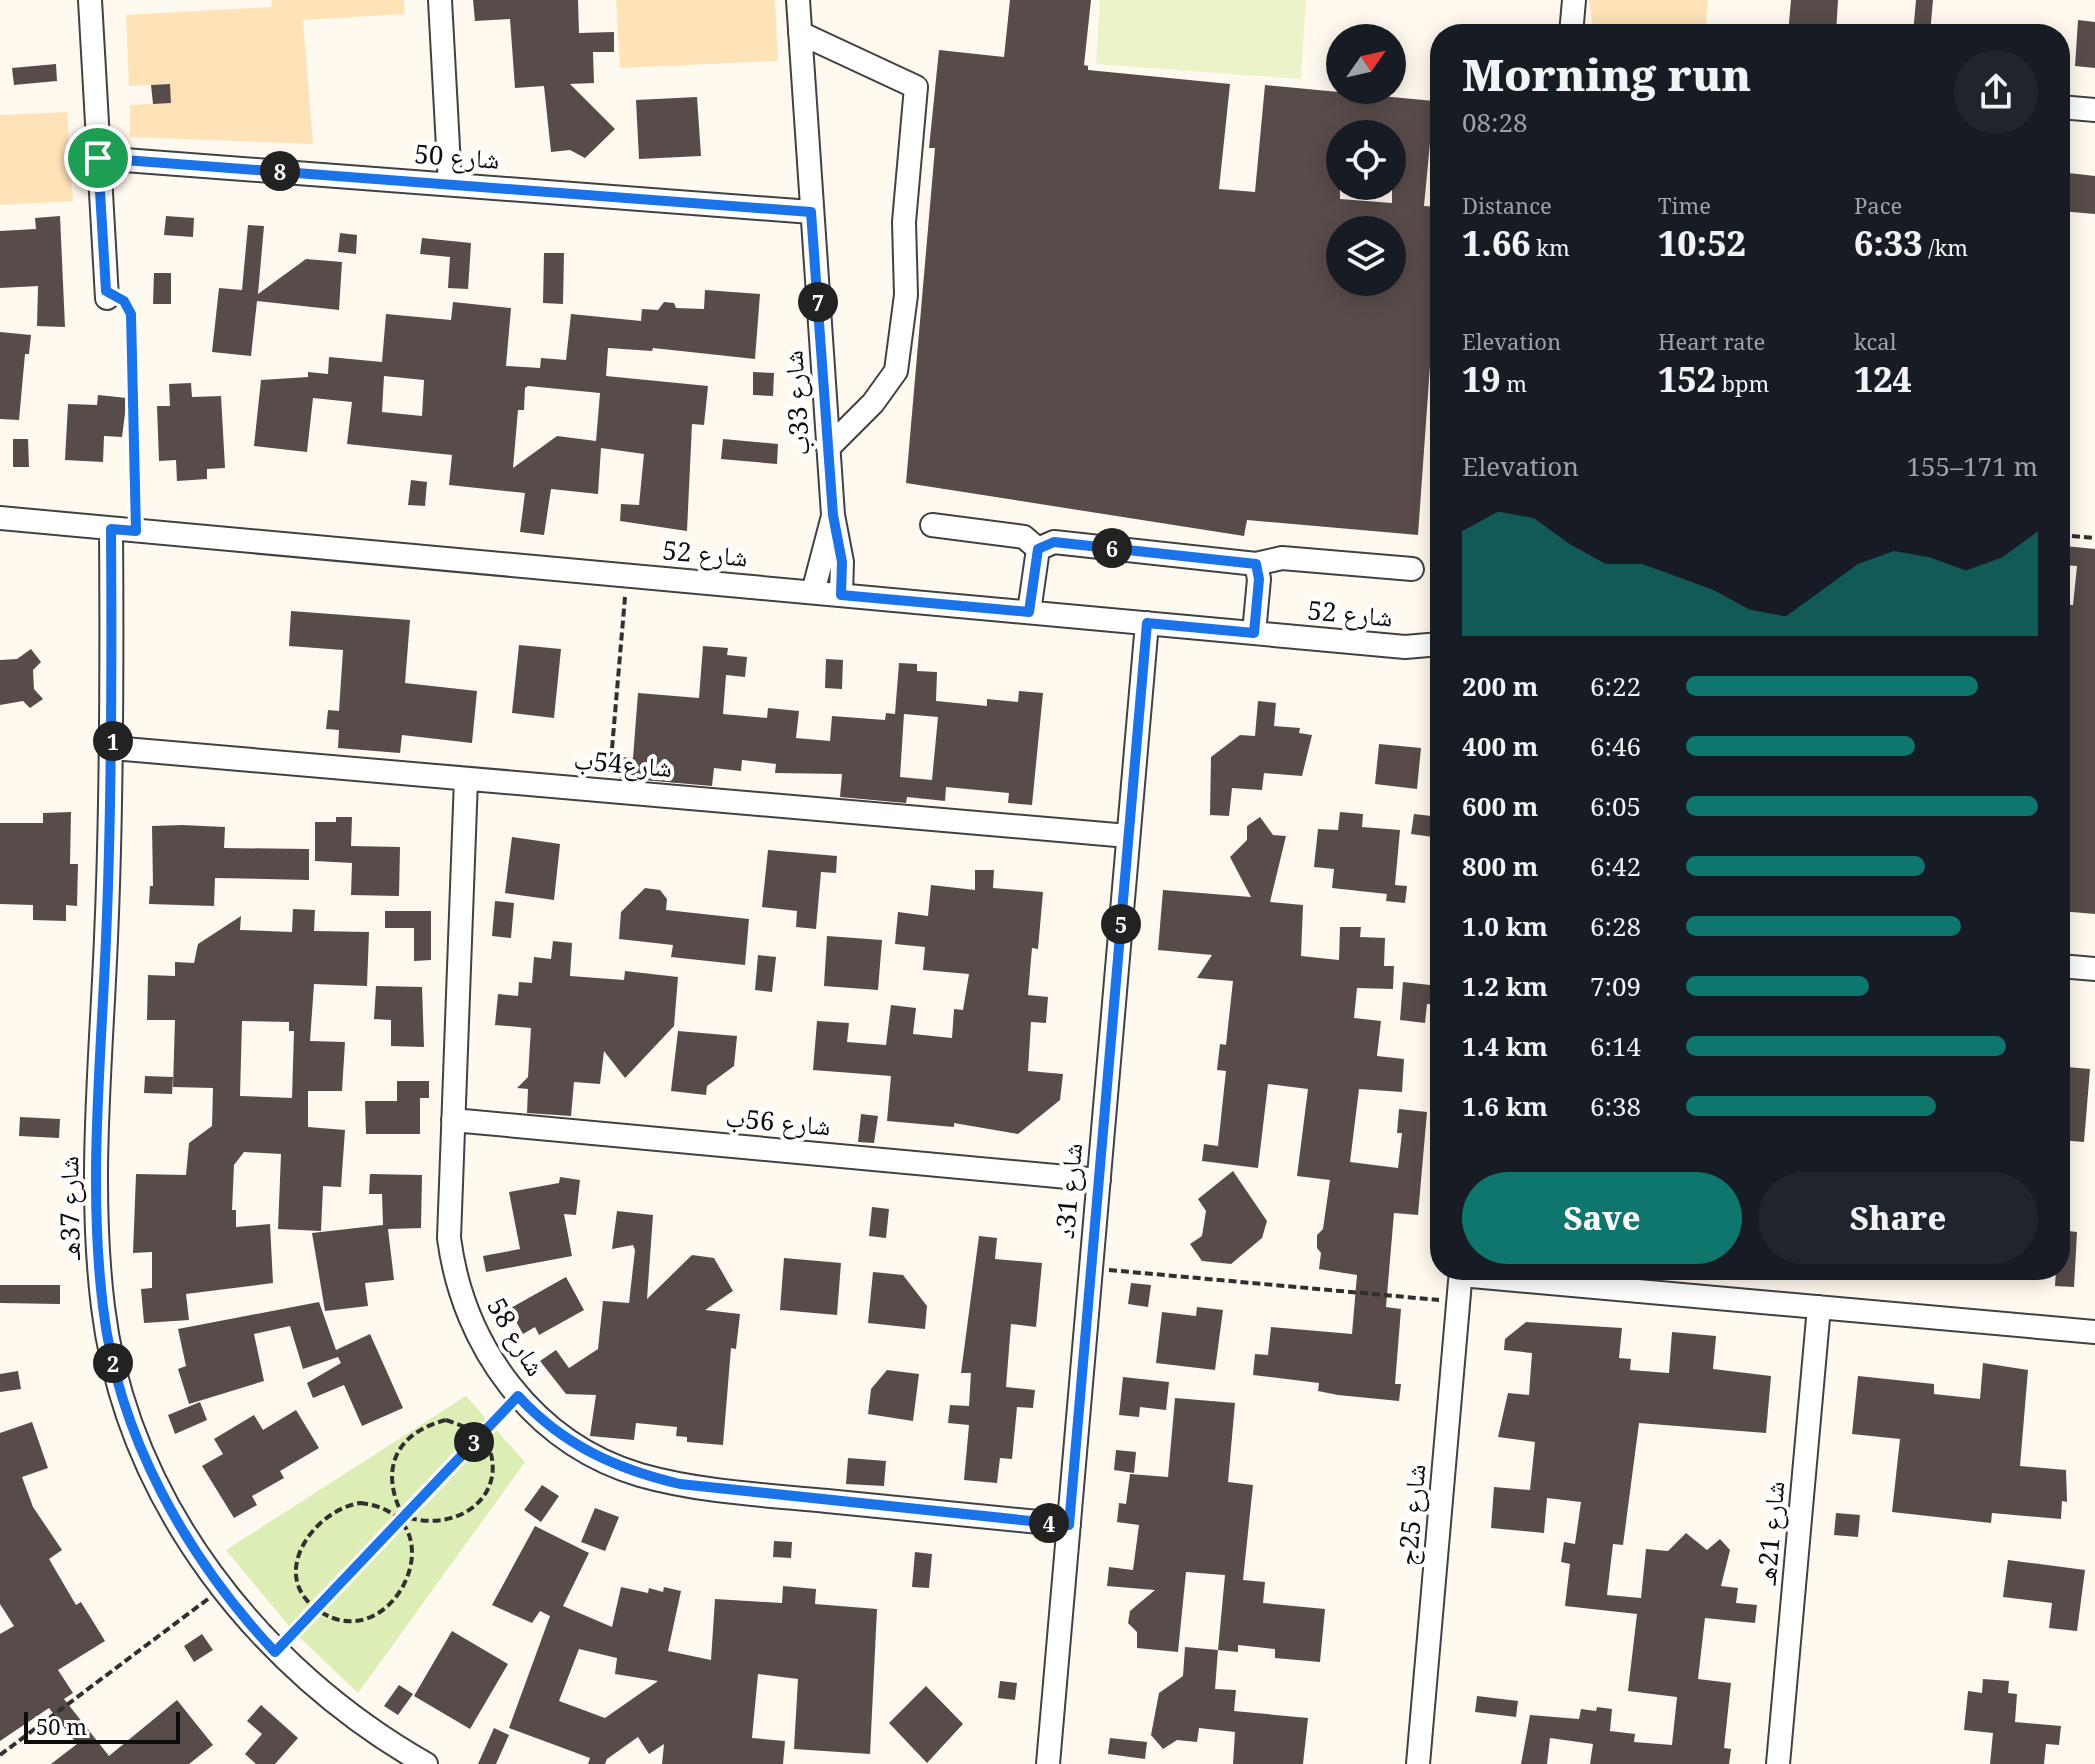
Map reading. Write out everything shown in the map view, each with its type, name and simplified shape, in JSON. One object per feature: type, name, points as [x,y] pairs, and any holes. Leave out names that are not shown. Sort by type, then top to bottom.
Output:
[{"type":"street","points":[[90,0],[107,294]]},
{"type":"street","points":[[440,0],[450,184]]},
{"type":"street","name":"شارع 33ب","points":[[798,0],[833,515],[842,562],[841,595]]},
{"type":"street","points":[[1572,24],[1574,0]]},
{"type":"street","points":[[800,33],[916,87],[904,222],[906,295],[896,371],[873,403],[828,448]]},
{"type":"street","points":[[2070,108],[2095,110]]},
{"type":"street","name":"شارع 50","points":[[98,158],[811,212]]},
{"type":"street","name":"شارع 33ب","points":[[813,592],[833,515]]},
{"type":"street","name":"شارع 52","points":[[0,518],[1405,647],[1430,645]]},
{"type":"street","points":[[932,525],[1024,537],[1038,549]]},
{"type":"street","name":"شارع 37هـ","points":[[111,529],[113,748],[96,1169],[103,1309],[115,1370],[143,1453],[164,1498],[222,1588],[275,1652],[333,1704],[426,1764]]},
{"type":"street","points":[[1038,549],[1054,542],[1256,564],[1282,558],[1412,569]]},
{"type":"street","points":[[1029,612],[1038,549]]},
{"type":"street","points":[[1254,633],[1259,579],[1256,564]]},
{"type":"street","name":"شارع 31د","points":[[1048,1764],[1147,623]]},
{"type":"street","name":"شارع 52","points":[[1405,647],[1430,654]]},
{"type":"street","name":"شارع54ب","points":[[113,748],[1128,836]]},
{"type":"street","name":"شارع 58","points":[[466,779],[449,1238],[453,1268],[472,1324],[500,1374],[518,1396],[560,1435],[598,1458],[640,1475],[680,1484],[1069,1525]]},
{"type":"street","points":[[2070,967],[2095,969]]},
{"type":"street","name":"شارع 56ب","points":[[453,1120],[1099,1180]]},
{"type":"street","name":"شارع 25ج","points":[[1418,1764],[1460,1280]]},
{"type":"street","points":[[1543,1280],[2095,1332]]},
{"type":"street","name":"شارع 21هـ","points":[[1778,1764],[1819,1307]]},
{"type":"path","points":[[107,294],[124,301],[131,314],[136,531]]},
{"type":"path","points":[[2070,536],[2095,538]]},
{"type":"path","points":[[608,791],[627,575]]},
{"type":"path","points":[[1091,1268],[1459,1302]]},
{"type":"path","points":[[275,1652],[518,1396]]},
{"type":"path","points":[[401,1519],[386,1510],[360,1503],[335,1509],[322,1518],[303,1543],[298,1557],[299,1586],[316,1609],[340,1620],[352,1621],[366,1618],[388,1605],[406,1583],[414,1559],[412,1545],[401,1519],[390,1481],[393,1463],[414,1435],[429,1424],[446,1420],[482,1433],[495,1465],[492,1481],[484,1495],[457,1518],[441,1523],[401,1519]]},
{"type":"path","points":[[0,1755],[222,1588]]},
{"type":"green space","points":[[1100,0],[1306,0],[1301,79],[1096,64]]},
{"type":"green space","points":[[466,1396],[525,1462],[358,1693],[294,1632],[226,1550]]},
{"type":"sand","points":[[272,0],[404,0],[405,14],[303,20],[313,144],[130,137],[130,105],[171,103],[169,84],[129,86],[126,15],[271,7]]},
{"type":"sand","points":[[616,0],[775,0],[778,61],[620,68]]},
{"type":"sand","points":[[1589,0],[1708,0],[1706,24],[1592,23]]},
{"type":"sand","points":[[67,112],[73,201],[0,205],[0,115]]},
{"type":"building","points":[[473,0],[578,0],[579,33],[614,32],[614,52],[593,52],[594,83],[570,84],[615,129],[585,158],[570,150],[551,152],[544,86],[515,88],[510,19],[475,21]]},
{"type":"building","points":[[1010,0],[1091,0],[1084,65],[1088,66],[1088,70],[1230,84],[1219,189],[1255,192],[1265,85],[1326,91],[1326,104],[1406,104],[1406,98],[1430,101],[1430,143],[1424,206],[1430,206],[1430,366],[1418,535],[1247,520],[1244,536],[906,483],[935,148],[929,148],[939,50],[1004,57]]},
{"type":"building","points":[[1791,0],[1838,0],[1837,24],[1789,24]]},
{"type":"building","points":[[1916,0],[1933,0],[1931,24],[1914,24]]},
{"type":"building","points":[[2078,20],[2095,22],[2095,68],[2075,66]]},
{"type":"building","points":[[56,64],[57,81],[14,85],[12,68]]},
{"type":"building","points":[[170,84],[171,103],[153,104],[151,85]]},
{"type":"building","points":[[697,97],[701,156],[639,159],[636,100]]},
{"type":"building","points":[[2070,173],[2095,176],[2095,214],[2070,212]]},
{"type":"building","points":[[60,216],[65,327],[37,326],[38,286],[0,288],[0,231],[36,229],[35,218]]},
{"type":"building","points":[[166,216],[194,218],[193,237],[164,235]]},
{"type":"building","points":[[248,225],[264,226],[258,294],[306,259],[342,262],[339,310],[257,301],[251,356],[212,352],[219,288],[242,290]]},
{"type":"building","points":[[340,233],[357,235],[356,254],[338,252]]},
{"type":"building","points":[[422,238],[471,243],[468,289],[448,288],[450,257],[420,254]]},
{"type":"building","points":[[544,253],[564,253],[563,304],[543,303]]},
{"type":"building","points":[[154,273],[171,273],[171,304],[153,304]]},
{"type":"building","points":[[705,290],[760,294],[755,359],[653,348],[652,351],[608,348],[606,376],[708,386],[704,425],[692,424],[687,531],[620,521],[621,504],[639,505],[644,454],[601,448],[598,494],[551,489],[544,535],[520,532],[525,493],[449,485],[452,455],[347,444],[352,402],[313,398],[307,452],[254,446],[261,380],[308,377],[308,372],[328,374],[329,357],[382,362],[386,314],[451,320],[453,302],[511,308],[506,366],[540,368],[541,358],[566,360],[571,314],[641,321],[642,309],[658,310],[664,302],[674,303],[676,308],[704,309]],"holes":[[[384,376],[424,380],[422,416],[382,412]],[[525,388],[600,393],[596,441],[557,436],[513,468],[518,410],[524,410]]]},
{"type":"building","points":[[0,332],[31,335],[29,354],[25,354],[19,420],[0,419]]},
{"type":"building","points":[[753,372],[774,373],[773,396],[753,395]]},
{"type":"building","points":[[191,383],[192,397],[221,396],[225,468],[207,469],[207,479],[177,481],[176,460],[159,461],[157,406],[170,406],[169,384]]},
{"type":"building","points":[[98,395],[127,398],[122,437],[104,436],[103,462],[65,460],[68,404],[97,405]]},
{"type":"building","points":[[13,439],[28,439],[29,467],[13,467]]},
{"type":"building","points":[[723,439],[778,444],[777,464],[721,459]]},
{"type":"building","points":[[411,480],[427,482],[425,506],[408,505]]},
{"type":"building","points":[[2070,546],[2095,549],[2095,914],[2070,912],[2070,605],[2073,605],[2077,566],[2070,566]]},
{"type":"building","points":[[291,611],[410,620],[405,683],[477,691],[472,743],[402,735],[400,753],[338,748],[339,730],[326,729],[328,710],[339,711],[343,650],[289,646]]},
{"type":"building","points":[[519,645],[561,649],[554,718],[512,713]]},
{"type":"building","points":[[703,646],[728,648],[727,655],[747,657],[745,677],[726,675],[723,714],[767,718],[768,708],[799,711],[796,738],[830,741],[832,716],[885,720],[886,713],[895,714],[899,663],[917,664],[917,671],[937,672],[936,701],[987,706],[987,699],[1018,702],[1019,691],[1043,693],[1032,805],[1008,803],[1009,793],[946,787],[945,801],[907,797],[906,803],[840,797],[842,774],[775,773],[776,764],[742,760],[741,771],[714,768],[712,786],[620,778],[621,757],[633,758],[638,693],[699,698]],"holes":[[[904,714],[938,717],[932,780],[900,777]]]},
{"type":"building","points":[[31,649],[41,662],[33,670],[34,689],[43,699],[30,708],[23,701],[0,705],[0,660],[17,659]]},
{"type":"building","points":[[826,659],[843,660],[842,689],[825,688]]},
{"type":"building","points":[[1258,701],[1276,703],[1274,726],[1300,728],[1299,733],[1312,735],[1302,776],[1264,773],[1262,790],[1232,788],[1229,816],[1210,815],[1211,757],[1240,735],[1255,736]]},
{"type":"building","points":[[1379,744],[1421,748],[1417,789],[1375,784]]},
{"type":"building","points":[[71,812],[70,864],[78,864],[77,906],[66,905],[66,921],[33,920],[33,905],[0,904],[0,823],[43,823],[43,813]]},
{"type":"building","points":[[1340,812],[1363,814],[1362,827],[1400,830],[1395,885],[1407,886],[1405,903],[1386,901],[1387,894],[1332,888],[1334,869],[1314,867],[1318,829],[1338,830]]},
{"type":"building","points":[[1414,814],[1430,816],[1430,837],[1411,834]]},
{"type":"building","points":[[336,817],[352,817],[351,846],[400,847],[399,896],[351,895],[352,863],[315,861],[315,822],[336,822]]},
{"type":"building","points":[[1260,817],[1273,835],[1286,836],[1270,902],[1303,905],[1301,956],[1339,960],[1340,927],[1361,927],[1360,937],[1385,938],[1384,966],[1394,966],[1393,989],[1357,988],[1354,1018],[1381,1021],[1377,1056],[1404,1059],[1402,1092],[1359,1089],[1350,1162],[1398,1168],[1402,1133],[1397,1133],[1399,1109],[1427,1112],[1418,1215],[1394,1213],[1386,1307],[1401,1309],[1395,1384],[1401,1384],[1399,1401],[1338,1395],[1318,1391],[1319,1383],[1253,1375],[1255,1354],[1268,1355],[1271,1327],[1352,1334],[1357,1275],[1319,1269],[1321,1253],[1317,1248],[1317,1235],[1323,1229],[1330,1180],[1297,1176],[1308,1089],[1268,1084],[1258,1168],[1202,1161],[1204,1144],[1218,1146],[1226,1071],[1217,1070],[1220,1044],[1226,1045],[1233,981],[1197,978],[1212,955],[1158,950],[1163,890],[1251,897],[1230,857],[1247,840],[1247,826]]},
{"type":"building","points":[[152,826],[225,827],[224,848],[309,849],[309,880],[215,878],[214,906],[149,904],[150,886],[153,886]]},
{"type":"building","points":[[512,837],[560,844],[554,900],[505,893]]},
{"type":"building","points":[[768,850],[837,856],[836,873],[821,872],[816,929],[796,927],[797,911],[762,907]]},
{"type":"building","points":[[975,870],[994,870],[993,888],[1043,892],[1038,949],[1032,948],[1028,995],[1048,997],[1046,1023],[1031,1022],[1028,1071],[1063,1074],[1060,1100],[1018,1134],[954,1123],[954,1127],[887,1121],[891,1076],[813,1070],[817,1021],[849,1023],[847,1042],[886,1045],[891,1005],[916,1008],[913,1034],[952,1038],[954,1009],[963,1010],[969,974],[923,970],[925,947],[895,944],[898,912],[928,916],[931,885],[975,890]]},
{"type":"building","points":[[645,888],[660,890],[667,899],[666,910],[749,919],[745,965],[671,957],[673,945],[619,939],[621,912]]},
{"type":"building","points":[[495,901],[514,903],[511,938],[492,936]]},
{"type":"building","points":[[293,909],[315,910],[314,931],[369,932],[367,986],[314,984],[310,1041],[345,1042],[342,1091],[308,1091],[308,1127],[345,1130],[341,1187],[323,1186],[321,1231],[278,1229],[281,1154],[244,1152],[234,1165],[232,1210],[236,1210],[236,1227],[270,1224],[273,1283],[186,1294],[189,1320],[144,1323],[141,1289],[152,1288],[152,1252],[133,1253],[136,1174],[186,1175],[189,1143],[212,1126],[213,1088],[173,1087],[175,1020],[147,1020],[148,975],[175,976],[175,962],[194,963],[198,944],[241,916],[240,930],[292,932]],"holes":[[[242,1021],[289,1022],[289,1031],[294,1031],[292,1098],[240,1096]]]},
{"type":"building","points":[[385,911],[431,911],[431,960],[414,961],[414,928],[385,928]]},
{"type":"building","points":[[827,936],[882,940],[878,990],[824,986]]},
{"type":"building","points":[[553,941],[572,943],[570,976],[624,980],[625,971],[678,977],[674,1026],[625,1078],[604,1051],[600,1084],[574,1082],[571,1116],[527,1113],[528,1089],[517,1088],[528,1077],[531,1028],[495,1025],[498,994],[518,996],[519,982],[532,983],[534,957],[551,959]]},
{"type":"building","points":[[758,955],[776,957],[772,992],[755,990]]},
{"type":"building","points":[[1403,982],[1430,985],[1430,1004],[1427,1004],[1425,1023],[1400,1020]]},
{"type":"building","points":[[376,986],[422,987],[424,1047],[391,1046],[391,1020],[374,1019]]},
{"type":"building","points":[[678,1031],[737,1036],[734,1066],[707,1086],[706,1095],[671,1091]]},
{"type":"building","points":[[2070,1067],[2090,1069],[2084,1142],[2070,1141]]},
{"type":"building","points":[[145,1076],[173,1077],[172,1094],[144,1093]]},
{"type":"building","points":[[397,1081],[429,1081],[429,1098],[420,1098],[420,1134],[366,1134],[365,1101],[397,1101]]},
{"type":"building","points":[[861,1114],[878,1116],[874,1143],[858,1142]]},
{"type":"building","points":[[20,1117],[60,1119],[59,1138],[19,1136]]},
{"type":"building","points":[[1233,1171],[1267,1221],[1262,1238],[1231,1264],[1202,1261],[1190,1244],[1202,1236],[1206,1211],[1198,1199]]},
{"type":"building","points":[[370,1174],[422,1175],[421,1228],[388,1229],[394,1280],[365,1283],[368,1306],[325,1311],[312,1233],[383,1225],[382,1194],[369,1194]]},
{"type":"building","points":[[560,1177],[580,1180],[576,1215],[564,1214],[572,1256],[486,1272],[483,1256],[520,1249],[509,1192],[559,1183]]},
{"type":"building","points":[[872,1207],[889,1209],[886,1238],[869,1236]]},
{"type":"building","points":[[617,1211],[653,1215],[647,1299],[692,1255],[714,1258],[733,1291],[705,1310],[740,1314],[736,1349],[731,1348],[723,1445],[687,1442],[687,1437],[676,1436],[677,1427],[636,1423],[634,1440],[590,1436],[596,1395],[566,1394],[540,1361],[556,1350],[569,1368],[598,1349],[603,1301],[629,1303],[635,1250],[633,1245],[612,1249]]},
{"type":"building","points":[[2070,1231],[2077,1232],[2074,1287],[2055,1286],[2055,1280],[2070,1280]]},
{"type":"building","points":[[979,1236],[997,1238],[995,1259],[1042,1263],[1036,1327],[1011,1324],[1006,1387],[1035,1390],[1033,1408],[1017,1407],[1012,1459],[1000,1458],[997,1483],[964,1480],[969,1425],[948,1423],[950,1405],[969,1406],[971,1373],[961,1373]]},
{"type":"building","points":[[784,1258],[841,1263],[837,1315],[780,1310]]},
{"type":"building","points":[[873,1272],[903,1275],[927,1306],[925,1329],[868,1323]]},
{"type":"building","points":[[566,1277],[584,1310],[539,1335],[535,1327],[523,1334],[509,1309]]},
{"type":"building","points":[[1131,1283],[1151,1285],[1148,1307],[1128,1304]]},
{"type":"building","points":[[0,1285],[60,1285],[60,1304],[0,1303]]},
{"type":"building","points":[[319,1302],[336,1350],[370,1334],[403,1408],[362,1426],[344,1385],[313,1398],[307,1383],[341,1363],[338,1357],[303,1369],[290,1326],[254,1334],[264,1381],[189,1404],[178,1369],[186,1366],[178,1329]]},
{"type":"building","points":[[1197,1307],[1223,1310],[1215,1370],[1156,1363],[1162,1312],[1196,1316]]},
{"type":"building","points":[[1526,1322],[1622,1328],[1619,1358],[1631,1359],[1630,1370],[1669,1373],[1672,1332],[1716,1336],[1713,1369],[1771,1376],[1766,1433],[1639,1423],[1623,1545],[1613,1544],[1607,1595],[1641,1598],[1646,1549],[1668,1551],[1686,1533],[1707,1550],[1720,1539],[1730,1550],[1721,1586],[1738,1588],[1736,1603],[1757,1605],[1755,1623],[1705,1618],[1698,1679],[1731,1683],[1724,1748],[1731,1749],[1729,1764],[1590,1764],[1593,1744],[1550,1738],[1547,1764],[1521,1764],[1530,1715],[1579,1719],[1581,1709],[1612,1709],[1610,1731],[1635,1734],[1634,1742],[1672,1745],[1677,1697],[1628,1691],[1637,1614],[1565,1606],[1570,1564],[1561,1562],[1564,1542],[1575,1544],[1581,1502],[1547,1498],[1544,1533],[1491,1528],[1494,1487],[1530,1490],[1535,1442],[1498,1437],[1508,1393],[1529,1395],[1532,1353],[1504,1350],[1505,1339]]},
{"type":"building","points":[[1983,1363],[2028,1370],[2020,1466],[2066,1470],[2067,1502],[2062,1501],[2061,1519],[1992,1513],[1991,1523],[1892,1512],[1900,1439],[1852,1434],[1858,1376],[1934,1384],[1934,1394],[1980,1399]]},
{"type":"building","points":[[887,1370],[919,1374],[913,1421],[868,1414],[871,1389]]},
{"type":"building","points":[[18,1371],[21,1389],[0,1392],[0,1374]]},
{"type":"building","points":[[1123,1377],[1169,1382],[1166,1410],[1140,1407],[1139,1417],[1119,1415]]},
{"type":"building","points":[[1175,1398],[1235,1403],[1228,1482],[1253,1485],[1243,1580],[1265,1582],[1263,1603],[1325,1609],[1320,1662],[1275,1658],[1275,1649],[1238,1645],[1238,1652],[1218,1650],[1225,1575],[1186,1572],[1178,1652],[1137,1648],[1137,1632],[1128,1623],[1130,1611],[1155,1590],[1107,1586],[1109,1567],[1133,1570],[1139,1525],[1117,1522],[1119,1503],[1126,1504],[1130,1474],[1168,1477]]},
{"type":"building","points":[[200,1402],[207,1420],[175,1434],[168,1415]]},
{"type":"building","points":[[296,1410],[319,1448],[280,1471],[284,1478],[252,1496],[257,1505],[234,1518],[202,1466],[223,1454],[214,1439],[254,1415],[263,1430]]},
{"type":"building","points":[[32,1422],[48,1468],[22,1477],[33,1507],[62,1550],[49,1559],[76,1605],[81,1602],[105,1641],[58,1670],[73,1693],[64,1699],[109,1756],[177,1700],[213,1745],[189,1764],[51,1764],[77,1744],[49,1708],[0,1741],[0,1634],[14,1626],[0,1604],[0,1433]]},
{"type":"building","points":[[1116,1450],[1136,1452],[1134,1473],[1114,1470]]},
{"type":"building","points":[[848,1458],[886,1461],[884,1486],[846,1484]]},
{"type":"building","points":[[542,1485],[559,1496],[541,1522],[524,1510]]},
{"type":"building","points":[[595,1508],[619,1517],[605,1551],[581,1542]]},
{"type":"building","points":[[1836,1513],[1860,1515],[1858,1537],[1834,1535]]},
{"type":"building","points":[[535,1526],[589,1553],[563,1606],[612,1627],[621,1587],[648,1593],[649,1588],[663,1592],[664,1587],[681,1591],[668,1651],[711,1660],[715,1599],[782,1603],[783,1586],[816,1589],[815,1604],[877,1609],[870,1754],[794,1749],[798,1679],[758,1674],[752,1738],[785,1741],[783,1764],[662,1764],[664,1744],[649,1754],[638,1737],[607,1759],[605,1764],[588,1764],[590,1758],[509,1728],[550,1616],[540,1611],[532,1623],[492,1605]],"holes":[[[579,1649],[617,1658],[615,1674],[658,1681],[605,1718],[559,1701]]]},
{"type":"building","points":[[774,1541],[792,1542],[791,1558],[773,1557]]},
{"type":"building","points":[[915,1552],[932,1554],[929,1588],[912,1587]]},
{"type":"building","points":[[2008,1560],[2085,1570],[2077,1631],[2049,1628],[2052,1603],[2003,1597]]},
{"type":"building","points":[[452,1631],[508,1664],[470,1729],[414,1696]]},
{"type":"building","points":[[202,1634],[213,1650],[194,1662],[184,1646]]},
{"type":"building","points":[[1185,1647],[1218,1650],[1215,1689],[1236,1690],[1234,1711],[1308,1718],[1303,1764],[1233,1764],[1235,1732],[1199,1728],[1197,1742],[1177,1740],[1163,1749],[1151,1735],[1159,1693],[1183,1676]]},
{"type":"building","points":[[1983,1679],[2009,1681],[2008,1693],[2017,1694],[2015,1722],[2061,1726],[2059,1745],[2046,1744],[2044,1764],[1990,1764],[1993,1733],[1964,1730],[1968,1691],[1982,1693]]},
{"type":"building","points":[[1000,1681],[1017,1683],[1015,1700],[998,1698]]},
{"type":"building","points":[[399,1685],[413,1694],[398,1715],[384,1706]]},
{"type":"building","points":[[926,1686],[963,1724],[927,1763],[889,1723]]},
{"type":"building","points":[[1477,1696],[1518,1701],[1516,1717],[1475,1712]]},
{"type":"building","points":[[261,1705],[298,1738],[275,1764],[256,1764],[245,1754],[262,1734],[247,1721]]},
{"type":"building","points":[[494,1728],[509,1735],[496,1764],[478,1764]]},
{"type":"building","points":[[1110,1738],[1147,1742],[1145,1759],[1108,1754]]},
{"type":"route","points":[[98,158],[811,212],[833,515],[842,562],[841,595],[1029,612],[1038,549],[1054,542],[1256,564],[1259,579],[1254,633],[1147,623],[1069,1525],[728,1491],[640,1475],[598,1458],[560,1435],[518,1396],[275,1652],[222,1588],[164,1498],[125,1406],[112,1358],[98,1260],[96,1169],[113,748],[111,529],[136,531],[131,314],[124,301],[106,291],[98,158]]}]
